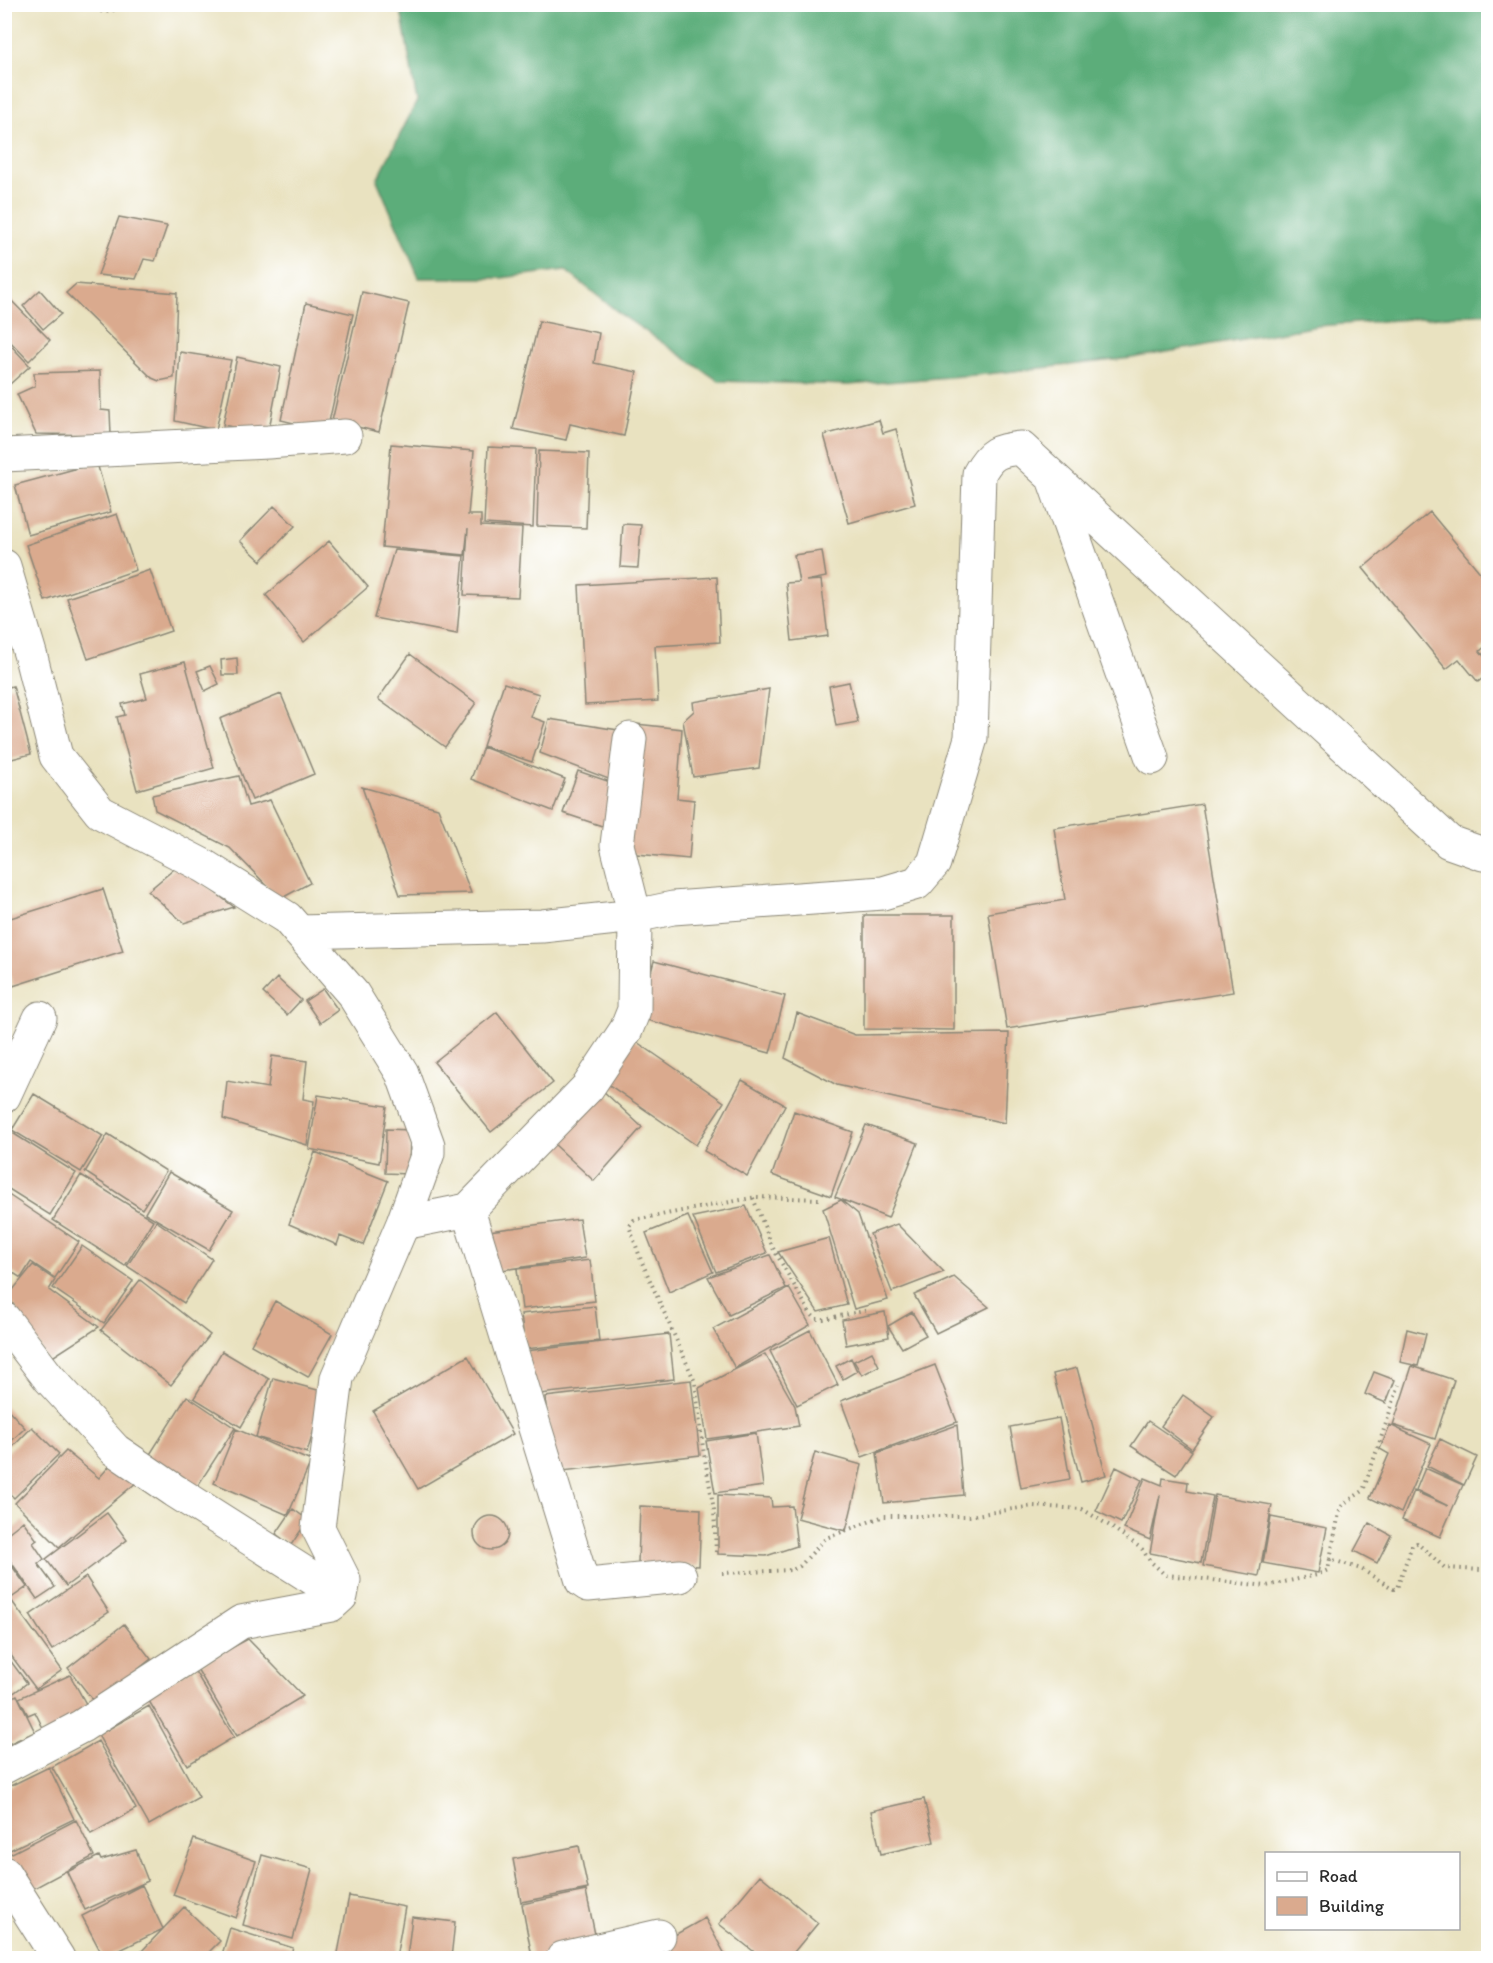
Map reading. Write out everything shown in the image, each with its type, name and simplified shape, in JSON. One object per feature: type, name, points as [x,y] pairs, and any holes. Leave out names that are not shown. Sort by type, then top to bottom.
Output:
[{"type":"street","points":[[4,455],[345,436]]},
{"type":"street","points":[[299,932],[542,926],[635,916],[673,908],[883,893],[917,883],[934,862],[971,738],[979,474],[987,458],[1003,450],[1021,448],[1449,842],[1483,854],[1488,852]]},
{"type":"street","points":[[1052,477],[1152,758]]},
{"type":"street","points":[[4,566],[31,657],[56,756],[100,812],[204,866],[287,918],[353,994],[402,1073],[428,1145],[428,1154],[403,1223],[337,1378],[318,1528],[344,1580],[341,1596],[331,1605],[241,1622],[82,1726],[4,1767]]},
{"type":"street","points":[[403,1223],[468,1210],[588,1087],[626,1030],[634,1010],[635,916],[617,845],[630,739]]},
{"type":"street","points":[[4,1096],[40,1018]]},
{"type":"street","points":[[468,1210],[582,1581],[588,1585],[680,1576]]},
{"type":"street","points":[[4,1319],[49,1378],[115,1450],[175,1491],[341,1596]]},
{"type":"street","points":[[4,1873],[58,1959]]},
{"type":"street","points":[[563,1959],[642,1946]]},
{"type":"path","points":[[84,4],[101,12],[115,11],[123,4]]},
{"type":"path","points":[[753,1198],[773,1248],[810,1313],[816,1318],[824,1319],[869,1310]]},
{"type":"path","points":[[717,1573],[714,1510],[695,1382],[641,1260],[630,1226],[634,1220],[753,1198],[819,1199]]},
{"type":"path","points":[[680,1576],[792,1570],[800,1566],[826,1538],[884,1516],[969,1516],[1033,1506],[1082,1509],[1142,1549],[1150,1561],[1167,1575],[1266,1586],[1317,1575],[1328,1570],[1339,1513],[1343,1504],[1363,1491],[1399,1385]]},
{"type":"path","points":[[1330,1559],[1360,1569],[1394,1588],[1397,1588],[1412,1545],[1417,1543],[1445,1568],[1481,1570],[1488,1567]]},
{"type":"green space","points":[[400,5],[1488,5],[1488,313],[1318,326],[1132,358],[987,374],[848,385],[719,381],[623,316],[565,270],[501,278],[419,278],[377,180],[417,101]]},
{"type":"building","points":[[119,217],[167,226],[155,261],[144,259],[136,279],[98,275]]},
{"type":"building","points":[[76,284],[177,293],[174,378],[159,381],[152,378],[66,293]]},
{"type":"building","points":[[40,290],[61,314],[43,329],[23,306]]},
{"type":"building","points":[[362,292],[409,303],[379,432],[332,421]]},
{"type":"building","points":[[4,293],[50,340],[29,361],[4,335]]},
{"type":"building","points":[[306,303],[353,314],[327,431],[281,420]]},
{"type":"building","points":[[539,321],[599,333],[594,363],[637,372],[624,436],[570,424],[566,440],[513,429]]},
{"type":"building","points":[[4,338],[30,366],[10,384],[4,378]]},
{"type":"building","points":[[180,352],[231,360],[216,430],[175,421]]},
{"type":"building","points":[[237,357],[281,367],[268,434],[223,425]]},
{"type":"building","points":[[100,371],[101,410],[110,411],[111,435],[36,434],[17,394],[35,386],[34,373]]},
{"type":"building","points":[[879,420],[883,433],[896,429],[915,504],[849,523],[824,435]]},
{"type":"building","points":[[391,444],[474,451],[468,515],[481,515],[481,526],[522,528],[518,597],[464,595],[468,528],[465,555],[382,547]]},
{"type":"building","points":[[488,447],[536,449],[533,527],[484,524]]},
{"type":"building","points":[[539,451],[589,453],[586,528],[537,526]]},
{"type":"building","points":[[97,463],[111,512],[28,535],[15,485]]},
{"type":"building","points":[[274,506],[295,526],[261,561],[240,541]]},
{"type":"building","points":[[1430,512],[1488,582],[1488,644],[1480,651],[1488,661],[1488,674],[1478,682],[1459,659],[1446,669],[1363,568]]},
{"type":"building","points":[[117,514],[136,570],[45,601],[26,545]]},
{"type":"building","points":[[623,524],[641,525],[638,568],[620,567]]},
{"type":"building","points":[[329,541],[368,587],[304,642],[266,595]]},
{"type":"building","points":[[394,550],[464,556],[457,634],[374,618]]},
{"type":"building","points":[[822,551],[826,577],[806,581],[821,580],[828,636],[792,641],[786,583],[799,582],[794,555]]},
{"type":"building","points":[[150,570],[171,631],[88,659],[67,598]]},
{"type":"building","points":[[717,577],[720,642],[655,646],[658,701],[585,705],[579,585]]},
{"type":"building","points":[[410,654],[476,703],[445,747],[378,699]]},
{"type":"building","points":[[237,658],[238,675],[222,675],[221,660]]},
{"type":"building","points":[[185,662],[214,768],[137,790],[117,717],[125,715],[122,704],[147,698],[140,674]]},
{"type":"building","points":[[210,666],[219,684],[205,691],[197,671]]},
{"type":"building","points":[[849,682],[858,722],[836,726],[829,686]]},
{"type":"building","points":[[504,683],[539,694],[531,717],[545,722],[532,762],[483,746]]},
{"type":"building","points":[[13,686],[31,754],[4,761],[4,688]]},
{"type":"building","points":[[769,689],[759,768],[693,777],[683,721],[694,711],[693,702]]},
{"type":"building","points":[[281,694],[314,774],[252,800],[220,719]]},
{"type":"building","points":[[549,719],[618,730],[619,783],[540,753]]},
{"type":"building","points":[[636,724],[682,729],[677,798],[694,800],[689,859],[626,853]]},
{"type":"building","points":[[483,747],[565,779],[553,811],[471,779]]},
{"type":"building","points":[[578,771],[619,785],[605,827],[563,813]]},
{"type":"building","points":[[239,776],[248,806],[270,800],[310,883],[280,899],[230,848],[155,810],[152,795]]},
{"type":"building","points":[[362,787],[438,808],[471,893],[400,895]]},
{"type":"building","points":[[1202,804],[1233,992],[1007,1029],[988,913],[1065,900],[1054,828]]},
{"type":"building","points":[[179,865],[234,907],[184,923],[148,891]]},
{"type":"building","points":[[103,889],[123,951],[13,986],[4,958],[4,920]]},
{"type":"building","points":[[864,915],[954,915],[954,1030],[864,1029]]},
{"type":"building","points":[[654,961],[785,996],[770,1053],[639,1018]]},
{"type":"building","points":[[277,978],[301,1000],[287,1015],[263,993]]},
{"type":"building","points":[[323,989],[338,1010],[320,1023],[305,1001]]},
{"type":"building","points":[[497,1012],[553,1083],[491,1132],[434,1062]]},
{"type":"building","points":[[797,1013],[855,1035],[1009,1033],[1005,1123],[837,1085],[785,1058]]},
{"type":"building","points":[[634,1040],[724,1102],[696,1145],[605,1082]]},
{"type":"building","points":[[272,1056],[307,1061],[303,1099],[314,1101],[307,1145],[223,1119],[227,1081],[268,1088]]},
{"type":"building","points":[[742,1080],[785,1105],[747,1176],[704,1151]]},
{"type":"building","points":[[601,1089],[642,1127],[594,1181],[553,1143]]},
{"type":"building","points":[[34,1094],[103,1136],[81,1172],[12,1130]]},
{"type":"building","points":[[318,1095],[387,1106],[379,1163],[309,1149]]},
{"type":"building","points":[[794,1111],[853,1132],[831,1196],[772,1175]]},
{"type":"building","points":[[866,1125],[918,1143],[888,1218],[835,1197]]},
{"type":"building","points":[[386,1129],[410,1130],[409,1174],[385,1173]]},
{"type":"building","points":[[11,1132],[76,1173],[50,1215],[4,1186],[4,1142]]},
{"type":"building","points":[[108,1134],[166,1171],[142,1209],[85,1172]]},
{"type":"building","points":[[315,1152],[388,1181],[363,1245],[340,1236],[337,1245],[289,1224]]},
{"type":"building","points":[[169,1172],[233,1210],[209,1250],[145,1213]]},
{"type":"building","points":[[81,1175],[153,1220],[125,1266],[53,1220]]},
{"type":"building","points":[[7,1194],[79,1242],[55,1278],[31,1262],[21,1278],[4,1267],[4,1197]]},
{"type":"building","points":[[841,1200],[858,1214],[888,1300],[854,1309],[823,1209]]},
{"type":"building","points":[[746,1206],[767,1253],[716,1272],[693,1217]]},
{"type":"building","points":[[688,1216],[713,1272],[669,1292],[646,1233]]},
{"type":"building","points":[[579,1219],[585,1258],[495,1271],[489,1231]]},
{"type":"building","points":[[156,1221],[212,1259],[184,1303],[127,1266]]},
{"type":"building","points":[[897,1224],[944,1272],[892,1292],[870,1234]]},
{"type":"building","points":[[829,1238],[847,1305],[818,1312],[778,1252]]},
{"type":"building","points":[[82,1246],[133,1281],[104,1323],[53,1288]]},
{"type":"building","points":[[770,1255],[786,1288],[729,1315],[708,1277]]},
{"type":"building","points":[[590,1260],[595,1301],[522,1309],[517,1269]]},
{"type":"building","points":[[33,1265],[55,1280],[49,1290],[99,1327],[48,1360],[8,1296]]},
{"type":"building","points":[[954,1277],[989,1307],[936,1333],[914,1295]]},
{"type":"building","points":[[140,1280],[210,1335],[171,1385],[101,1330]]},
{"type":"building","points":[[789,1288],[810,1325],[735,1368],[713,1329]]},
{"type":"building","points":[[275,1301],[332,1334],[308,1377],[251,1345]]},
{"type":"building","points":[[595,1306],[599,1341],[525,1349],[521,1314]]},
{"type":"building","points":[[885,1312],[889,1337],[846,1345],[842,1320]]},
{"type":"building","points":[[912,1312],[926,1335],[902,1348],[888,1326]]},
{"type":"building","points":[[1407,1329],[1426,1334],[1418,1366],[1400,1362]]},
{"type":"building","points":[[810,1330],[838,1385],[797,1405],[770,1351]]},
{"type":"building","points":[[669,1334],[674,1379],[531,1395],[526,1351]]},
{"type":"building","points":[[222,1351],[269,1379],[241,1427],[194,1398]]},
{"type":"building","points":[[872,1352],[879,1366],[862,1375],[854,1361]]},
{"type":"building","points":[[765,1354],[795,1406],[799,1426],[707,1439],[699,1388]]},
{"type":"building","points":[[468,1356],[513,1434],[418,1489],[373,1411]]},
{"type":"building","points":[[851,1358],[857,1371],[843,1379],[836,1366]]},
{"type":"building","points":[[935,1365],[957,1422],[862,1457],[841,1401]]},
{"type":"building","points":[[1412,1366],[1454,1380],[1435,1439],[1393,1425]]},
{"type":"building","points":[[1077,1368],[1106,1475],[1081,1482],[1053,1374]]},
{"type":"building","points":[[1374,1372],[1395,1380],[1386,1403],[1365,1394]]},
{"type":"building","points":[[273,1378],[325,1392],[307,1453],[256,1437]]},
{"type":"building","points":[[691,1380],[700,1455],[554,1472],[545,1397]]},
{"type":"building","points":[[1183,1395],[1214,1417],[1192,1449],[1161,1426]]},
{"type":"building","points":[[187,1396],[235,1428],[195,1490],[147,1459]]},
{"type":"building","points":[[5,1406],[25,1428],[5,1447]]},
{"type":"building","points":[[1059,1418],[1070,1479],[1021,1488],[1010,1427]]},
{"type":"building","points":[[1148,1421],[1192,1451],[1176,1475],[1131,1446]]},
{"type":"building","points":[[957,1425],[963,1495],[884,1503],[877,1453]]},
{"type":"building","points":[[1390,1425],[1431,1444],[1401,1513],[1370,1498],[1389,1454],[1380,1449]]},
{"type":"building","points":[[32,1427],[59,1454],[14,1498],[4,1488],[4,1456]]},
{"type":"building","points":[[236,1429],[311,1461],[288,1515],[214,1483]]},
{"type":"building","points":[[756,1433],[763,1486],[715,1493],[706,1441]]},
{"type":"building","points":[[1440,1439],[1477,1457],[1464,1485],[1427,1466]]},
{"type":"building","points":[[66,1451],[99,1478],[113,1462],[137,1482],[59,1547],[15,1503]]},
{"type":"building","points":[[815,1452],[862,1465],[846,1531],[797,1518]]},
{"type":"building","points":[[1116,1467],[1142,1480],[1121,1523],[1096,1511]]},
{"type":"building","points":[[1425,1468],[1463,1485],[1440,1537],[1402,1520],[1414,1491],[1448,1506],[1416,1490]]},
{"type":"building","points":[[1145,1478],[1162,1485],[1163,1478],[1188,1482],[1187,1491],[1213,1496],[1201,1563],[1150,1553],[1160,1495],[1150,1540],[1124,1529]]},
{"type":"building","points":[[718,1495],[771,1498],[772,1507],[792,1506],[797,1546],[766,1556],[718,1554]]},
{"type":"building","points":[[1215,1495],[1272,1505],[1259,1576],[1203,1566]]},
{"type":"building","points":[[640,1506],[701,1509],[699,1566],[638,1563]]},
{"type":"building","points":[[293,1509],[308,1520],[291,1545],[276,1534]]},
{"type":"building","points":[[107,1513],[127,1540],[66,1586],[46,1559]]},
{"type":"building","points":[[491,1516],[503,1521],[508,1533],[503,1545],[491,1550],[479,1545],[474,1533],[479,1521]]},
{"type":"building","points":[[1271,1517],[1327,1528],[1318,1573],[1263,1563]]},
{"type":"building","points":[[23,1521],[37,1540],[33,1543],[44,1559],[38,1564],[55,1587],[37,1599],[4,1552],[4,1536]]},
{"type":"building","points":[[1369,1523],[1391,1535],[1377,1563],[1354,1551]]},
{"type":"building","points":[[4,1555],[27,1587],[4,1603]]},
{"type":"building","points":[[86,1577],[109,1612],[52,1650],[30,1615]]},
{"type":"building","points":[[11,1600],[62,1670],[36,1689],[4,1646],[4,1605]]},
{"type":"building","points":[[124,1624],[151,1659],[95,1703],[68,1668]]},
{"type":"building","points":[[248,1639],[303,1696],[237,1736],[196,1667]]},
{"type":"building","points":[[4,1652],[27,1683],[4,1700]]},
{"type":"building","points":[[193,1668],[234,1737],[187,1765],[146,1696]]},
{"type":"building","points":[[70,1675],[91,1713],[46,1734],[35,1712],[28,1715],[19,1698]]},
{"type":"building","points":[[17,1695],[35,1732],[4,1746],[4,1701]]},
{"type":"building","points":[[149,1706],[199,1797],[149,1825],[98,1735]]},
{"type":"building","points":[[98,1741],[136,1809],[91,1834],[52,1767]]},
{"type":"building","points":[[49,1767],[74,1819],[8,1851],[4,1844],[4,1789]]},
{"type":"building","points":[[924,1799],[934,1842],[881,1854],[871,1811]]},
{"type":"building","points":[[76,1820],[94,1856],[27,1892],[8,1855]]},
{"type":"building","points":[[194,1839],[256,1861],[236,1918],[173,1895]]},
{"type":"building","points":[[579,1846],[588,1889],[521,1902],[513,1859]]},
{"type":"building","points":[[136,1850],[148,1881],[85,1910],[67,1872],[99,1856],[101,1860]]},
{"type":"building","points":[[262,1855],[312,1869],[293,1939],[243,1925]]},
{"type":"building","points":[[760,1875],[818,1923],[789,1958],[762,1958],[719,1924]]},
{"type":"building","points":[[142,1885],[163,1929],[104,1958],[82,1916]]},
{"type":"building","points":[[586,1891],[597,1944],[532,1957],[522,1904]]},
{"type":"building","points":[[349,1896],[405,1907],[396,1958],[337,1958]]},
{"type":"building","points":[[184,1907],[220,1941],[203,1958],[144,1958],[139,1954]]},
{"type":"building","points":[[412,1917],[455,1922],[451,1958],[407,1958]]},
{"type":"building","points":[[705,1918],[727,1958],[650,1958],[646,1951]]},
{"type":"building","points":[[230,1928],[293,1948],[289,1958],[221,1958]]}]
